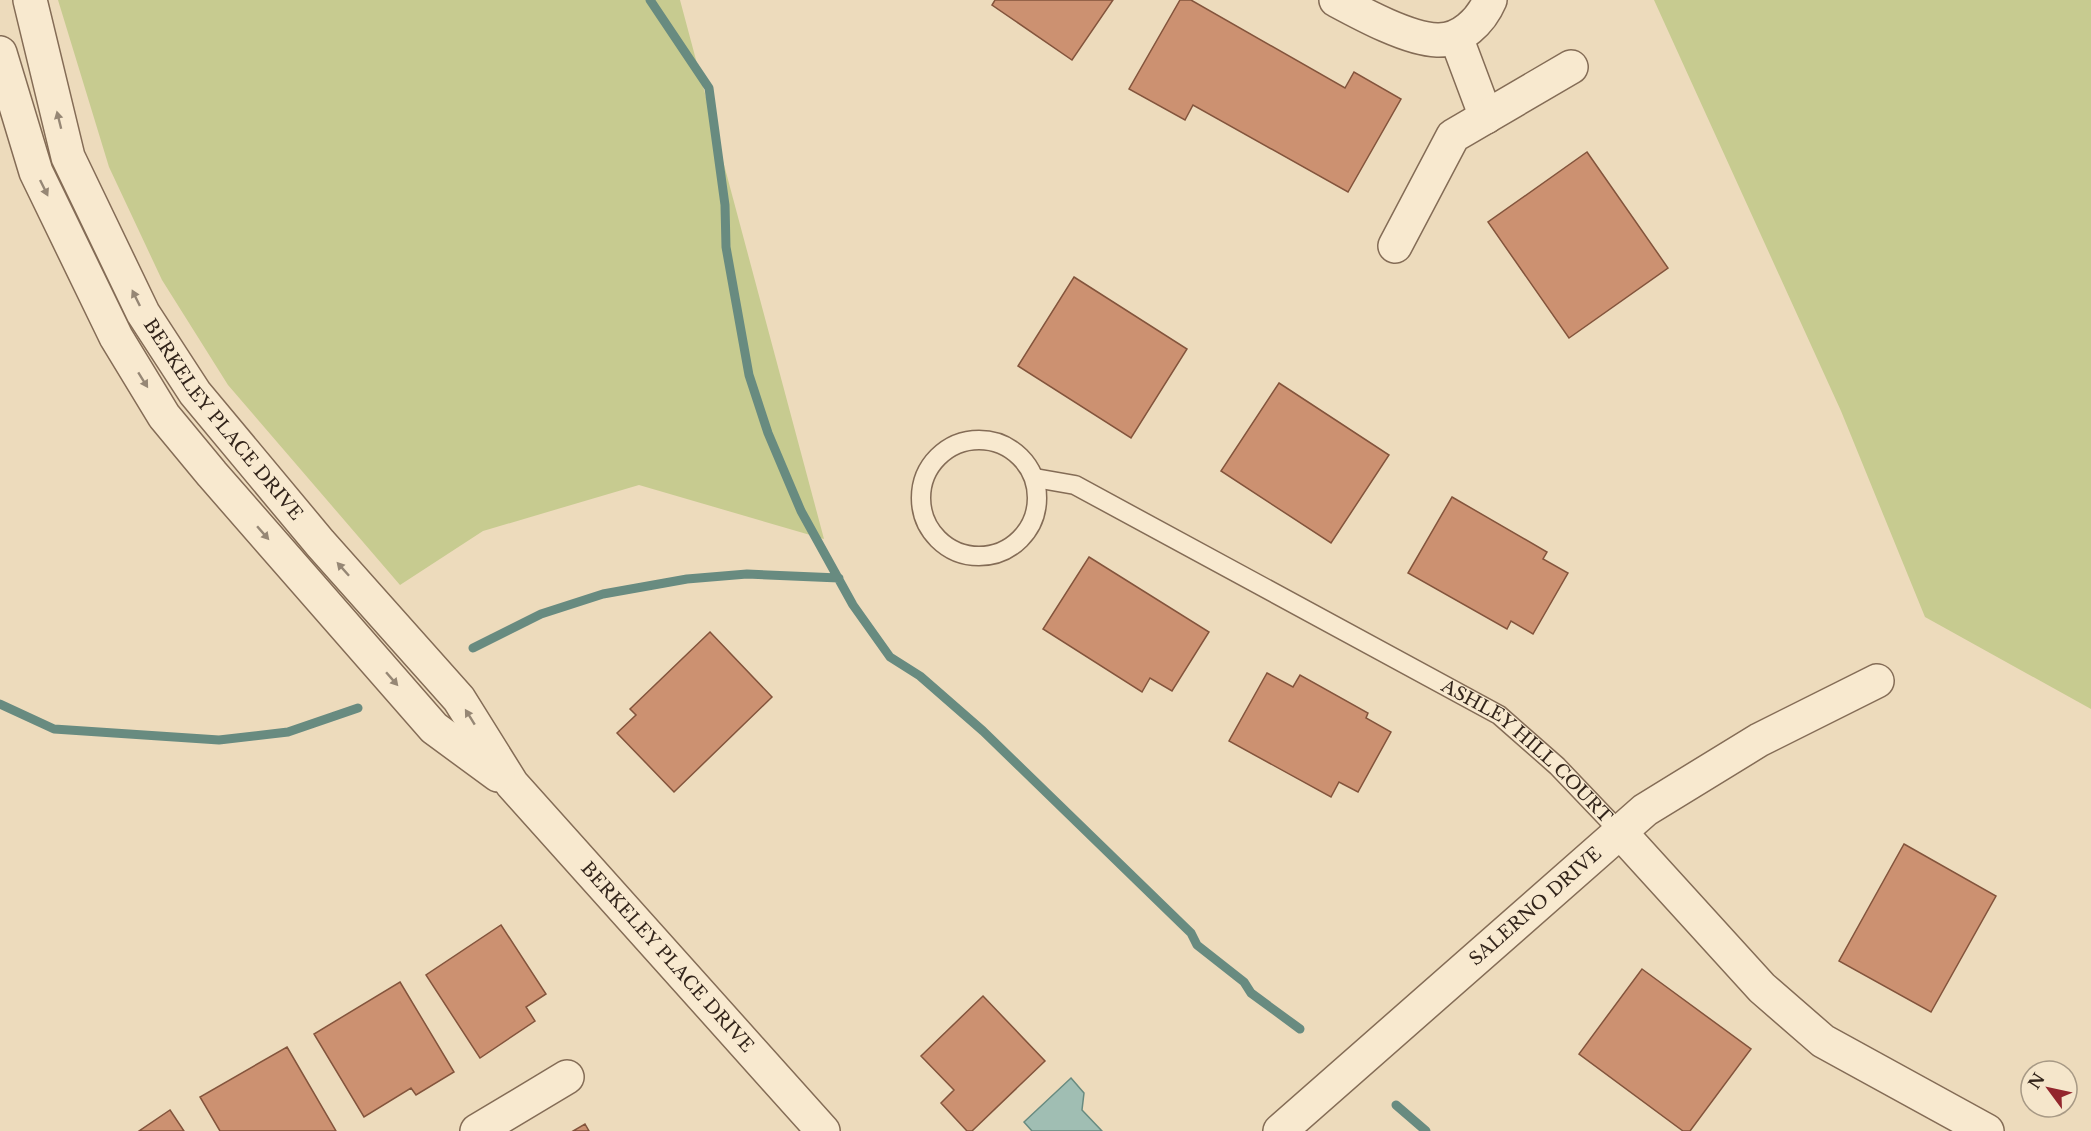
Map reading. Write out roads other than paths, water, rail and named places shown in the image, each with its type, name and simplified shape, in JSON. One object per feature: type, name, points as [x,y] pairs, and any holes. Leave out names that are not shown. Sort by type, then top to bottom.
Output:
[{"type":"street","name":"BERKELEY PLACE DRIVE","points":[[30,0],[68,157],[142,313],[190,385],[320,543],[459,699],[512,784],[823,1131]]},
{"type":"street","points":[[1336,0],[1404,33],[1437,40],[1456,37],[1472,26],[1485,11],[1490,0]]},
{"type":"street","points":[[1456,37],[1486,117]]},
{"type":"street","name":"BERKELEY PLACE DRIVE","points":[[0,53],[36,172],[116,338],[161,410],[212,474],[434,728],[512,784]]},
{"type":"street","points":[[1395,246],[1454,136],[1571,68]]},
{"type":"street","points":[[161,410],[190,385]]},
{"type":"street","name":"SALERNO DRIVE","points":[[1280,1131],[1645,810],[1759,740],[1877,681]]},
{"type":"street","name":"ASHLEY HILL COURT","points":[[1620,832],[1762,988],[1823,1041],[1987,1131]]},
{"type":"street","points":[[477,1131],[567,1077]]},
{"type":"lane","points":[[976,439],[995,441],[1012,449],[1026,461],[1035,478],[1038,498],[1035,517],[1025,535],[1010,548],[991,555],[972,556],[962,553],[953,550],[937,538],[926,522],[921,503],[922,484],[930,466],[942,452],[958,443],[976,439]]},
{"type":"lane","name":"ASHLEY HILL COURT","points":[[1035,478],[1075,485],[1499,715],[1557,766],[1620,832]]},
{"type":"water","points":[[1071,1078],[1084,1093],[1082,1110],[1102,1131],[1032,1131],[1024,1122]]},
{"type":"waterway","points":[[650,0],[709,88],[725,205],[726,247],[749,375],[768,433],[801,511],[853,605],[890,657],[920,676],[983,731],[1191,933],[1197,945],[1244,982],[1251,993],[1300,1029]]},
{"type":"waterway","points":[[473,648],[541,614],[603,594],[687,579],[747,574],[839,578]]},
{"type":"waterway","points":[[0,704],[54,729],[219,740],[288,732],[358,708]]},
{"type":"waterway","points":[[1396,1105],[1426,1131]]}]
